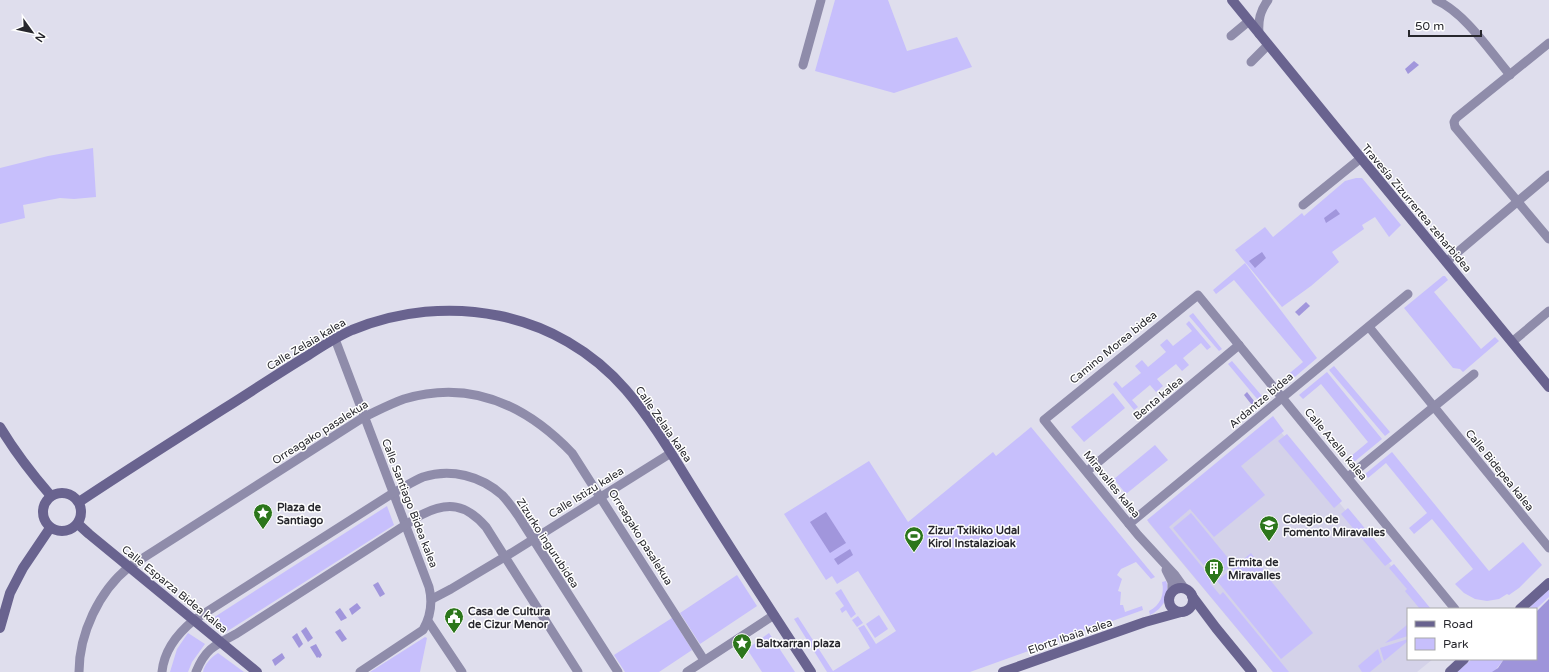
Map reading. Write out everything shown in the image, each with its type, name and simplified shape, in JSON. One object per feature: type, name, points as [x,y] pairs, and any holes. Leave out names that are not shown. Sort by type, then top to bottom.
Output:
[{"type":"street","points":[[803,65],[821,0]]},
{"type":"street","name":"Travesía Zizurrertea zeharbidea","points":[[1232,0],[1549,387]]},
{"type":"street","points":[[1259,34],[1258,20],[1262,8],[1268,0]]},
{"type":"street","points":[[1436,0],[1447,5],[1460,15],[1510,74]]},
{"type":"street","points":[[1231,36],[1248,21]]},
{"type":"street","points":[[1549,43],[1456,118],[1454,122],[1455,127],[1549,239]]},
{"type":"street","points":[[1250,62],[1268,45]]},
{"type":"street","points":[[1303,205],[1361,158]]},
{"type":"street","points":[[1446,262],[1549,175]]},
{"type":"street","name":"Ardantze bidea","points":[[1129,524],[1408,294]]},
{"type":"street","name":"Calle Azella kalea","points":[[1198,295],[1454,608]]},
{"type":"street","name":"Camino Morea bidea","points":[[1044,420],[1198,295]]},
{"type":"street","name":"Calle Zelaia kalea","points":[[79,502],[351,330],[382,320],[421,312],[443,310],[491,314],[515,319],[556,334],[589,355],[614,377],[635,400],[671,453],[811,672]]},
{"type":"street","points":[[1512,342],[1549,311]]},
{"type":"street","name":"Calle Bidepea kalea","points":[[1369,327],[1549,548]]},
{"type":"street","name":"Calle Santiago Bidea kalea","points":[[335,339],[432,599]]},
{"type":"street","name":"Benta kalea","points":[[1091,468],[1239,345]]},
{"type":"street","points":[[1348,477],[1474,374]]},
{"type":"street","name":"Orreagako pasalekua","points":[[79,672],[79,662],[84,638],[91,619],[106,592],[120,575],[129,567],[364,417],[403,400],[419,396],[454,393],[493,399],[509,405],[526,414],[557,437],[572,453],[704,660]]},
{"type":"street","name":"Miravalles kalea","points":[[1044,420],[1129,524],[1175,575],[1185,589]]},
{"type":"street","points":[[0,427],[25,465],[51,496]]},
{"type":"street","name":"Calle Istizu kalea","points":[[432,599],[533,540],[671,453]]},
{"type":"street","name":"Zizurko ingurubidea","points":[[162,672],[166,654],[183,631],[194,620],[393,493],[422,478],[446,473],[471,477],[489,486],[502,496],[519,517],[618,672]]},
{"type":"street","points":[[62,493],[73,496],[79,502],[82,512],[78,524],[70,530],[59,532],[50,528],[44,519],[43,508],[46,501],[51,496],[62,493]]},
{"type":"street","points":[[196,672],[200,662],[208,650],[220,642],[236,634],[405,525],[434,508],[445,506],[460,508],[477,517],[486,527],[578,672]]},
{"type":"street","name":"Calle Esparza Bidea kalea","points":[[78,524],[257,672]]},
{"type":"street","points":[[0,628],[10,592],[23,568],[50,528]]},
{"type":"street","name":"Miravalles kalea","points":[[1163,563],[1172,582],[1170,596]]},
{"type":"street","points":[[1521,608],[1549,583]]},
{"type":"street","points":[[1216,628],[1196,614],[1173,609],[1170,596],[1178,588],[1188,590],[1216,628],[1252,672]]},
{"type":"street","name":"Elortz Ibaia kalea","points":[[1145,622],[1161,612],[1170,596]]},
{"type":"street","points":[[1183,612],[1192,603],[1192,596]]},
{"type":"street","points":[[360,672],[418,635],[423,630],[428,621],[432,599]]},
{"type":"street","name":"Elortz Ibaia kalea","points":[[1003,672],[1145,622],[1183,612]]},
{"type":"street","points":[[687,672],[774,615]]},
{"type":"street","points":[[428,621],[462,672]]},
{"type":"street","points":[[1450,672],[1454,660]]},
{"type":"street","points":[[1450,672],[1463,660]]},
{"type":"shaded area","points":[[1414,61],[1419,65],[1408,74],[1405,69]]},
{"type":"shaded area","points":[[1336,209],[1340,214],[1326,223],[1324,218]]},
{"type":"shaded area","points":[[1262,252],[1266,258],[1255,268],[1249,261]]},
{"type":"shaded area","points":[[1306,302],[1310,306],[1299,316],[1295,312]]},
{"type":"shaded area","points":[[1247,392],[1258,406],[1255,409],[1244,395]]},
{"type":"shaded area","name":"Colegio de Fomento Miravalles","points":[[1271,420],[1426,608],[1407,608],[1407,660],[1432,660],[1417,672],[1273,672],[1148,522]]},
{"type":"shaded area","points":[[826,512],[846,543],[830,553],[810,522]]},
{"type":"shaded area","points":[[850,549],[853,555],[838,565],[834,559]]},
{"type":"shaded area","points":[[378,582],[385,594],[380,597],[373,585]]},
{"type":"shaded area","points":[[1549,599],[1549,672],[1492,672],[1498,668],[1503,660],[1537,660],[1537,611]]},
{"type":"shaded area","points":[[357,603],[361,608],[352,615],[349,609]]},
{"type":"shaded area","points":[[340,608],[347,618],[341,621],[335,612]]},
{"type":"shaded area","points":[[306,627],[313,638],[308,642],[301,631]]},
{"type":"shaded area","points":[[340,629],[347,639],[342,642],[335,632]]},
{"type":"shaded area","points":[[297,633],[303,644],[299,648],[292,637]]},
{"type":"shaded area","points":[[316,644],[322,655],[320,658],[317,658],[310,647]]},
{"type":"shaded area","points":[[282,653],[285,658],[275,666],[272,660]]},
{"type":"green space","points":[[835,0],[888,0],[907,51],[957,37],[972,67],[894,93],[815,71]]},
{"type":"green space","points":[[93,148],[96,197],[74,199],[60,198],[23,205],[25,218],[0,224],[0,168],[48,156]]},
{"type":"green space","points":[[1362,178],[1401,225],[1389,237],[1375,217],[1362,225],[1364,229],[1332,252],[1339,262],[1311,286],[1282,307],[1235,250],[1265,227],[1273,237],[1302,213],[1304,216],[1345,181]]},
{"type":"green space","points":[[1245,263],[1317,358],[1289,382],[1285,377],[1303,362],[1234,280],[1216,294],[1213,290]]},
{"type":"green space","points":[[1443,276],[1445,276],[1448,280],[1434,292],[1481,349],[1495,337],[1499,341],[1463,372],[1460,369],[1453,368],[1404,308]]},
{"type":"green space","points":[[1193,313],[1222,349],[1219,351],[1189,316]]},
{"type":"green space","points":[[1189,321],[1211,347],[1207,350],[1201,343],[1183,358],[1189,365],[1182,371],[1176,364],[1157,379],[1163,386],[1156,392],[1150,385],[1132,400],[1138,407],[1134,410],[1113,384],[1116,381],[1122,388],[1141,373],[1135,366],[1142,360],[1148,367],[1166,352],[1160,345],[1167,339],[1173,346],[1192,331],[1186,324]]},
{"type":"green space","points":[[1232,361],[1262,396],[1258,400],[1228,364]]},
{"type":"green space","points":[[1334,366],[1390,432],[1385,436],[1329,370]]},
{"type":"green space","points":[[1327,372],[1382,439],[1354,462],[1350,457],[1368,442],[1321,384],[1303,399],[1299,395]]},
{"type":"green space","points":[[1113,393],[1125,408],[1084,442],[1071,427]]},
{"type":"green space","points":[[1273,416],[1284,431],[1241,466],[1265,495],[1214,537],[1190,509],[1169,527],[1213,580],[1210,583],[1220,595],[1223,592],[1289,672],[1273,672],[1147,520]]},
{"type":"green space","points":[[1031,427],[1155,577],[1151,579],[1136,562],[1121,569],[1117,575],[1122,579],[1118,591],[1121,592],[1120,605],[1123,605],[1125,612],[1142,606],[1143,610],[970,672],[827,672],[794,619],[798,617],[833,671],[870,648],[858,628],[864,625],[876,644],[896,631],[858,571],[837,584],[832,576],[826,580],[784,514],[869,461],[908,522],[993,452],[996,456]]},
{"type":"green space","points":[[1287,434],[1342,501],[1334,508],[1278,441]]},
{"type":"green space","points":[[1155,445],[1168,460],[1126,494],[1114,479]]},
{"type":"green space","points":[[1392,452],[1489,571],[1523,542],[1542,565],[1519,588],[1509,595],[1507,594],[1499,599],[1487,601],[1475,599],[1464,593],[1455,584],[1473,569],[1432,519],[1414,534],[1409,528],[1427,513],[1386,463],[1368,478],[1365,474]]},
{"type":"green space","points":[[387,506],[394,525],[223,634],[206,621],[209,614],[213,618]]},
{"type":"green space","points":[[1348,508],[1392,561],[1385,566],[1341,514]]},
{"type":"green space","points":[[1191,513],[1233,564],[1215,579],[1173,528]]},
{"type":"green space","points":[[1251,553],[1264,570],[1263,571],[1313,633],[1281,659],[1217,581]]},
{"type":"green space","points":[[1394,564],[1430,608],[1419,608],[1405,591],[1407,589],[1389,568]]},
{"type":"green space","points":[[737,575],[757,606],[700,644],[680,613]]},
{"type":"green space","points":[[1166,581],[1167,596],[1165,601],[1159,609],[1150,615],[1149,611],[1159,603],[1161,599],[1163,591],[1162,582]]},
{"type":"green space","points":[[841,589],[856,614],[851,618],[846,610],[842,613],[840,609],[844,606],[835,593]]},
{"type":"green space","points":[[1549,589],[1549,597],[1537,608],[1529,608]]},
{"type":"green space","points":[[879,615],[888,629],[875,638],[866,624]]},
{"type":"green space","points":[[858,616],[863,623],[857,627],[852,620]]},
{"type":"green space","points":[[672,618],[692,650],[659,672],[625,672],[614,655]]},
{"type":"green space","points":[[1407,625],[1407,636],[1385,643]]},
{"type":"green space","points":[[188,633],[205,644],[192,662],[188,672],[170,672],[177,649]]},
{"type":"green space","points":[[769,633],[795,672],[762,672],[747,649]]},
{"type":"green space","points":[[425,637],[427,638],[420,672],[370,672]]},
{"type":"green space","points":[[1407,639],[1407,642],[1384,661],[1380,648]]},
{"type":"green space","points":[[1378,649],[1382,662],[1370,672],[1362,672],[1358,666]]},
{"type":"green space","points":[[218,653],[244,672],[203,672],[208,661]]},
{"type":"green space","points":[[1471,660],[1503,660],[1494,672],[1457,672]]},
{"type":"place","name":"Plaza de Santiago","points":[[263,530]]},
{"type":"place","name":"Colegio de Fomento Miravalles","points":[[1269,542]]},
{"type":"place","name":"Zizur Txikiko Udal Kirol Instalazioak","points":[[914,553]]},
{"type":"place","name":"Ermita de Miravalles","points":[[1214,585]]},
{"type":"place","name":"Casa de Cultura de Cizur Menor","points":[[454,634]]},
{"type":"place","name":"Baltxarran plaza","points":[[742,660]]}]
